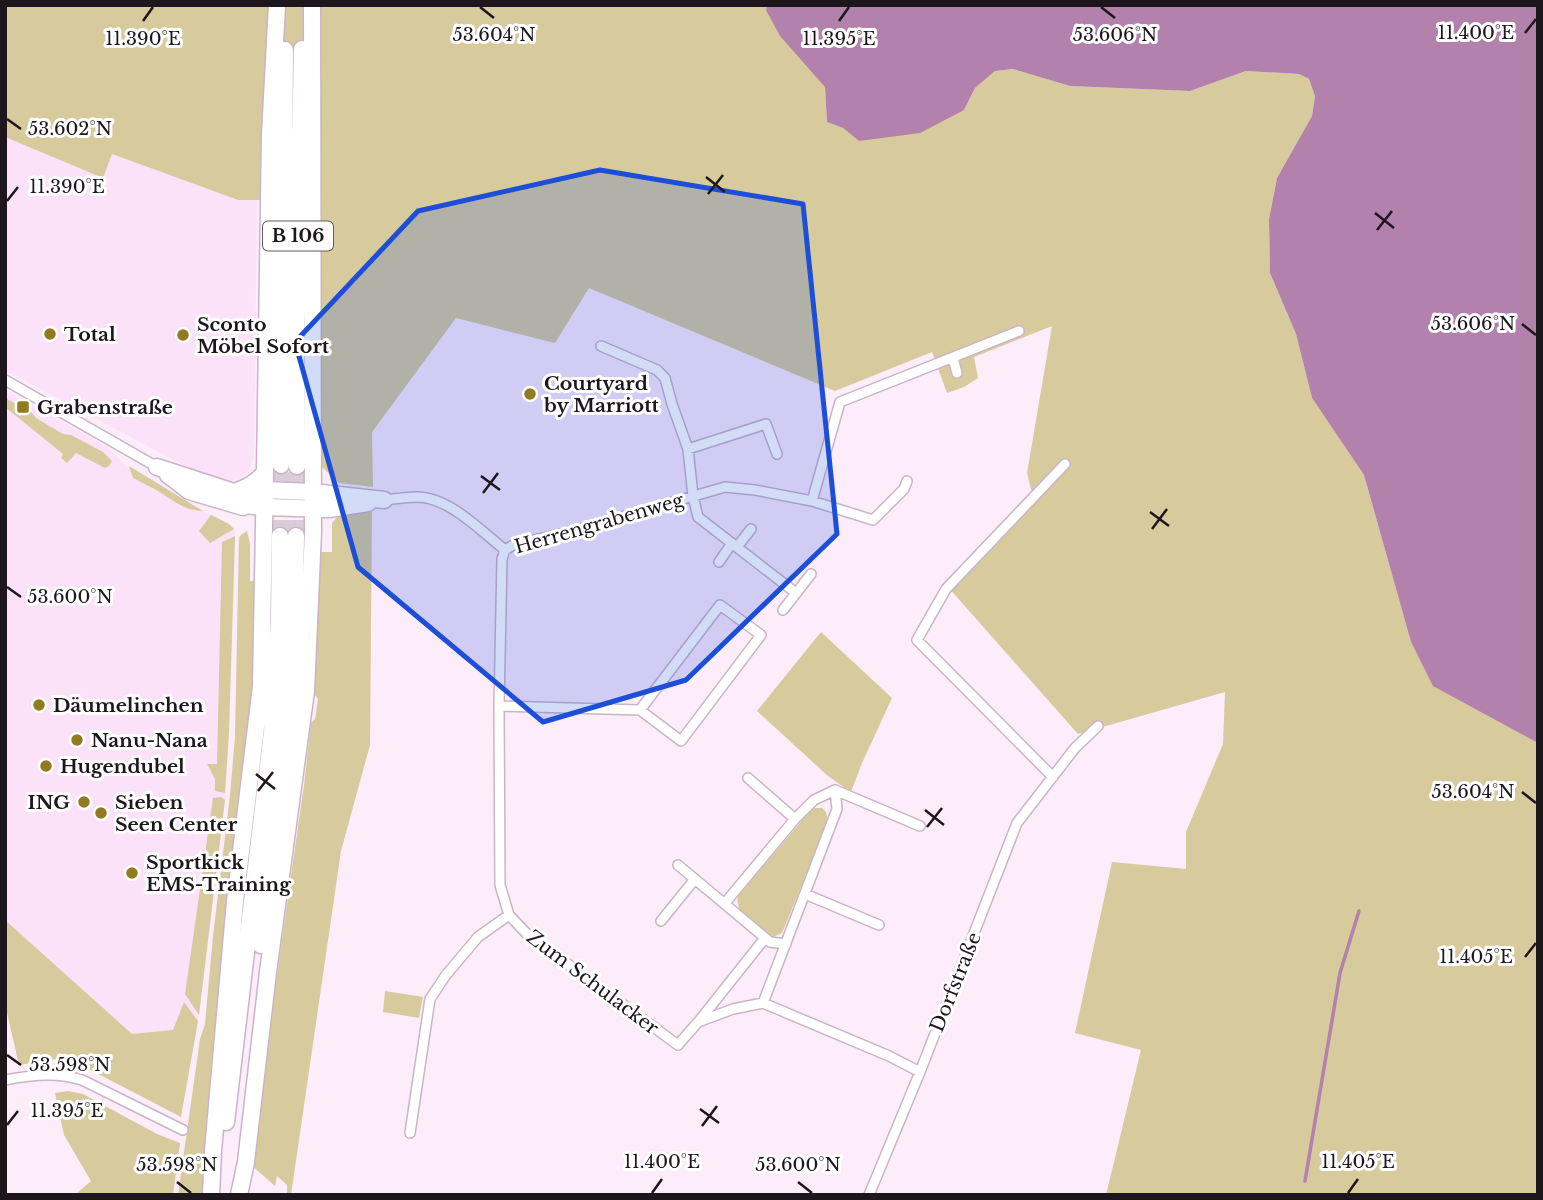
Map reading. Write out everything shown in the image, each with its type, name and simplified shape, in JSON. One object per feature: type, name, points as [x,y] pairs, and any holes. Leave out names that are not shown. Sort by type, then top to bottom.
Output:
[{"type":"highway","points":[[211,1195],[234,901],[261,686],[265,527],[281,468],[270,134],[277,5]]},
{"type":"highway","name":"B 106","points":[[281,468],[286,5]]},
{"type":"highway","name":"B 106","points":[[281,468],[296,337],[303,5]]},
{"type":"highway","points":[[239,1195],[247,1162],[268,972],[306,691],[313,528],[311,503],[322,489],[313,474],[312,5]]},
{"type":"highway","points":[[157,467],[234,498],[250,510],[265,527]]},
{"type":"highway","points":[[234,498],[281,468]]},
{"type":"highway","points":[[275,495],[311,503]]},
{"type":"highway","points":[[234,498],[275,495],[311,503],[384,500]]},
{"type":"highway","points":[[217,1195],[272,732],[279,619],[288,536],[295,624],[288,732],[264,912],[233,1195]]},
{"type":"street","points":[[812,500],[840,402],[1019,331]]},
{"type":"street","name":"Herrengrabenweg","points":[[601,346],[657,370],[665,378],[688,449],[698,517],[796,593]]},
{"type":"street","points":[[953,358],[957,373]]},
{"type":"street","points":[[5,380],[157,467]]},
{"type":"street","points":[[688,449],[766,424],[777,454]]},
{"type":"street","points":[[1053,777],[917,640],[946,589],[1065,464]]},
{"type":"street","name":"Herrengrabenweg","points":[[505,550],[515,544],[566,533],[725,487],[812,500],[873,520],[904,489],[907,481]]},
{"type":"street","points":[[384,500],[418,497],[436,500],[452,508],[505,550]]},
{"type":"street","points":[[719,562],[751,529]]},
{"type":"street","name":"Zum Schulacker","points":[[505,550],[502,559],[499,706],[500,885],[509,915],[527,934],[678,1045],[698,1023]]},
{"type":"street","points":[[783,610],[811,574]]},
{"type":"street","points":[[499,706],[640,710],[681,741],[761,635],[720,604],[640,710]]},
{"type":"street","name":"Dorfstraße","points":[[869,1195],[1017,823],[1075,748],[1098,726]]},
{"type":"street","points":[[748,778],[795,819]]},
{"type":"street","points":[[762,1003],[837,809],[835,790]]},
{"type":"street","points":[[725,904],[795,819],[814,800],[835,790],[920,826]]},
{"type":"street","points":[[678,865],[770,942],[786,944]]},
{"type":"street","points":[[661,920],[695,879]]},
{"type":"street","points":[[806,894],[879,925]]},
{"type":"street","points":[[410,1133],[430,999],[478,937],[509,915]]},
{"type":"street","points":[[698,1023],[765,938]]},
{"type":"street","points":[[698,1023],[733,1009],[762,1003],[889,1056],[920,1072]]},
{"type":"street","points":[[5,1080],[32,1074],[68,1076],[82,1080],[183,1129]]},
{"type":"highlighted area","points":[[600,170],[803,204],[837,534],[686,680],[543,722],[358,567],[295,342],[418,211]]},
{"type":"shaded area","points":[[5,5],[767,5],[766,10],[825,87],[827,122],[843,128],[859,141],[964,110],[975,88],[995,71],[1013,69],[1070,86],[1190,91],[1246,71],[1299,74],[1309,79],[1315,96],[1312,116],[1277,178],[1269,219],[1270,273],[1296,334],[1312,398],[1364,475],[1411,642],[1433,685],[1538,743],[1538,1195],[1106,1195],[1141,1050],[1075,1033],[1112,862],[1186,869],[1186,832],[1223,744],[1225,692],[1078,734],[948,587],[1033,497],[1027,473],[1052,326],[974,357],[978,378],[947,393],[932,352],[835,391],[589,288],[555,343],[456,318],[372,432],[373,487],[339,483],[322,467],[321,204],[238,200],[112,154],[103,178],[5,137]]},
{"type":"shaded area","points":[[767,5],[1538,5],[1538,743],[1433,686],[1411,642],[1364,475],[1312,398],[1296,334],[1270,273],[1269,219],[1277,178],[1312,116],[1315,96],[1309,79],[1299,74],[1246,71],[1190,91],[1070,86],[1013,69],[995,71],[975,88],[964,110],[920,133],[859,141],[843,128],[827,122],[825,87],[780,36],[766,10]]},
{"type":"shaded area","points":[[5,137],[103,178],[112,154],[238,200],[257,200],[254,456],[249,471],[239,479],[223,482],[187,467],[5,370]]},
{"type":"shaded area","points":[[5,391],[107,447],[125,464],[234,529],[225,800],[198,1021],[187,1084],[5,920]]},
{"type":"shaded area","points":[[5,398],[63,434],[71,435],[103,452],[112,461],[109,466],[105,468],[76,453],[67,463],[61,458],[63,454],[5,407]]},
{"type":"shaded area","points":[[129,466],[203,511],[184,507],[133,478]]},
{"type":"shaded area","points":[[372,512],[370,745],[341,851],[291,1195],[287,1195],[287,1185],[277,1176],[275,1186],[250,1164],[311,723],[315,719],[318,699],[314,694],[321,552],[332,552],[332,523],[340,514]]},
{"type":"shaded area","points":[[211,515],[234,529],[210,543],[199,531]]},
{"type":"shaded area","points":[[247,531],[250,544],[250,581],[255,581],[258,647],[204,1195],[178,1195],[200,1039],[205,1024],[230,795],[235,737],[239,538]]},
{"type":"shaded area","points":[[235,536],[225,793],[215,791],[215,779],[207,764],[217,764],[222,542]]},
{"type":"shaded area","points":[[821,632],[892,698],[851,792],[828,776],[757,711]]},
{"type":"shaded area","points":[[221,797],[225,800],[199,1015],[185,994],[213,798]]},
{"type":"shaded area","points":[[814,808],[822,808],[828,821],[782,933],[768,936],[743,914],[739,908],[738,896]]},
{"type":"shaded area","points":[[5,920],[132,1034],[173,1030],[184,1002],[198,1021],[181,1117],[81,1065],[62,1058],[19,1065],[5,1004]]},
{"type":"shaded area","points":[[385,991],[423,997],[419,1018],[383,1012]]},
{"type":"shaded area","points":[[68,1091],[83,1094],[157,1134],[180,1143],[173,1195],[75,1195],[91,1181],[64,1135],[55,1093]]},
{"type":"waterway","points":[[1305,1181],[1340,973],[1359,911]]},
{"type":"tunnel","points":[[280,536],[281,465]]},
{"type":"tunnel","points":[[296,536],[297,466]]},
{"type":"place","name":"Total","points":[[50,334]]},
{"type":"place","name":"Sconto Möbel Sofort","points":[[183,335]]},
{"type":"place","name":"Courtyard by Marriott","points":[[530,394]]},
{"type":"place","name":"Grabenstraße","points":[[23,407]]},
{"type":"place","name":"Däumelinchen","points":[[39,705]]},
{"type":"place","name":"Nanu-Nana","points":[[77,740]]},
{"type":"place","name":"Hugendubel","points":[[46,766]]},
{"type":"place","name":"ING","points":[[84,802]]},
{"type":"place","name":"Sieben Seen Center","points":[[101,813]]},
{"type":"place","name":"Sportkick EMS-Training","points":[[132,873]]}]
